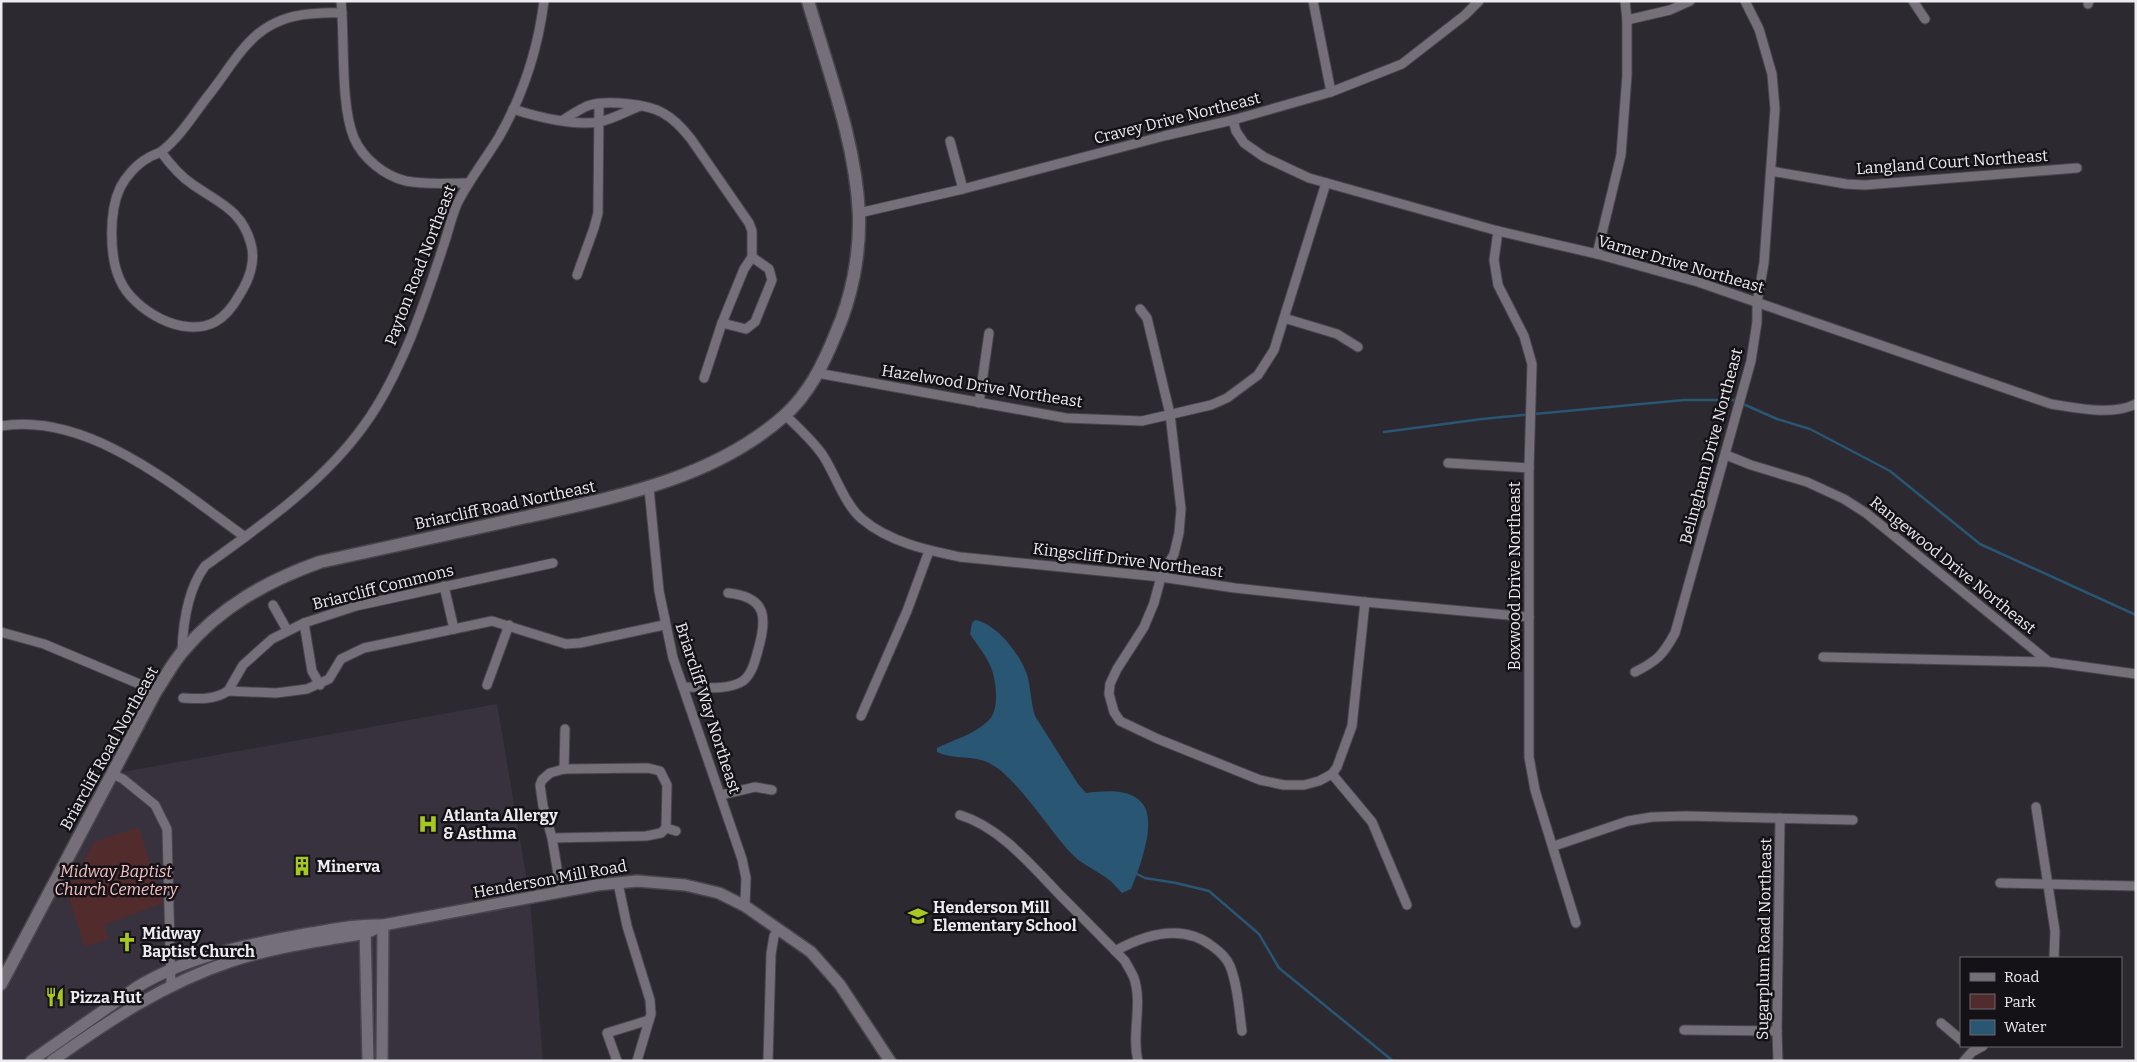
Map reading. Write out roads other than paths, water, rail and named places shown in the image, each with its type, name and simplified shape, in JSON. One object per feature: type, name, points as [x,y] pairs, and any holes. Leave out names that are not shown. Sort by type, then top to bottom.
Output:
[{"type":"main road","name":"Briarcliff Road Northeast","points":[[1,984],[156,691],[182,651],[210,622],[258,588],[291,572],[320,562],[601,500],[649,488],[681,476],[732,452],[758,436],[785,415],[806,390],[817,373],[841,322],[849,296],[859,239],[859,213],[853,158],[808,1]]},
{"type":"street","points":[[341,1],[346,92],[350,124],[361,150],[368,160],[406,180],[433,184],[468,183]]},
{"type":"street","name":"Payton Road Northeast","points":[[182,651],[183,632],[192,593],[198,575],[205,566],[289,503],[325,470],[366,424],[379,402],[410,338],[431,285],[454,212],[468,183],[488,154],[513,109],[533,57],[540,31],[544,1]]},
{"type":"street","points":[[1313,1],[1332,92]]},
{"type":"street","name":"Cravey Drive Northeast","points":[[859,213],[963,189],[1232,120],[1332,92],[1402,64],[1465,15],[1479,1]]},
{"type":"street","points":[[1597,254],[1621,155],[1626,75],[1627,20],[1625,1]]},
{"type":"street","points":[[1627,20],[1670,10],[1690,1]]},
{"type":"street","name":"Belingham Drive Northeast","points":[[1635,672],[1655,662],[1665,651],[1675,633],[1751,361],[1757,322],[1757,302],[1764,264],[1775,110],[1772,74],[1759,30],[1745,1]]},
{"type":"street","points":[[1913,1],[1924,20]]},
{"type":"street","points":[[161,152],[175,170],[191,184],[227,206],[239,217],[252,245],[253,257],[250,273],[245,287],[235,304],[214,322],[202,326],[187,326],[174,323],[142,307],[128,294],[120,280],[114,263],[112,218],[120,187],[128,174],[146,159],[161,152],[196,112],[246,45],[264,28],[281,19],[301,15],[330,12],[342,13]]},
{"type":"street","points":[[563,120],[589,105],[599,104],[628,104],[663,112],[684,130],[692,140],[749,223],[752,231],[752,257],[744,269],[722,323],[704,378]]},
{"type":"street","points":[[577,275],[598,213],[599,104]]},
{"type":"street","points":[[513,109],[540,118],[599,122],[640,106]]},
{"type":"street","name":"Varner Drive Northeast","points":[[1232,120],[1236,131],[1244,143],[1264,157],[1326,183],[1498,232],[1597,254],[1698,282],[2045,402],[2088,410],[2122,409],[2136,404]]},
{"type":"street","points":[[950,140],[963,189]]},
{"type":"street","name":"Langland Court Northeast","points":[[1771,171],[1846,184],[1865,185],[2077,168]]},
{"type":"street","name":"Hazelwood Drive Northeast","points":[[817,373],[1066,418],[1142,421],[1211,405],[1227,398],[1258,375],[1274,350],[1326,183]]},
{"type":"street","name":"Boxwood Drive Northeast","points":[[1498,232],[1494,260],[1498,285],[1524,336],[1532,364],[1529,468],[1528,757],[1534,790],[1554,846],[1576,923]]},
{"type":"street","points":[[722,323],[746,329],[755,322],[772,280],[769,269],[752,257]]},
{"type":"street","points":[[1140,310],[1146,318],[1170,414],[1181,509],[1179,533],[1174,554],[1161,577],[1154,604],[1144,627],[1117,669],[1110,684],[1114,712],[1120,721],[1151,736],[1260,780],[1284,785],[1304,785],[1319,781],[1332,774],[1338,767],[1352,726],[1365,602]]},
{"type":"street","points":[[1284,318],[1338,334],[1358,347]]},
{"type":"street","points":[[979,403],[990,333]]},
{"type":"street","name":"Kingscliff Drive Northeast","points":[[785,415],[806,434],[822,454],[854,510],[861,518],[882,533],[929,551],[960,557],[1161,577],[1235,588],[1529,617]]},
{"type":"street","points":[[1,426],[46,425],[62,428],[123,454],[173,485],[245,537]]},
{"type":"street","name":"Rangewood Drive Northeast","points":[[1726,455],[1751,465],[1808,482],[1866,512],[2049,662]]},
{"type":"street","points":[[1448,464],[1529,468]]},
{"type":"street","name":"Briarcliff Way Northeast","points":[[649,488],[664,625],[682,687],[742,859],[746,878],[745,906]]},
{"type":"street","points":[[861,716],[906,611],[929,551]]},
{"type":"street","name":"Briarcliff Commons","points":[[228,691],[232,681],[243,665],[272,639],[304,623],[348,608],[553,563]]},
{"type":"street","points":[[444,586],[454,629]]},
{"type":"street","points":[[682,687],[732,686],[746,682],[754,666],[764,627],[763,614],[756,604],[742,595],[728,594]]},
{"type":"street","points":[[274,605],[287,630]]},
{"type":"street","points":[[183,698],[207,699],[222,695],[228,691],[276,693],[297,691],[332,683],[342,660],[356,652],[492,621],[566,644],[580,643],[664,625]]},
{"type":"street","points":[[304,623],[312,671],[320,685]]},
{"type":"street","points":[[487,685],[509,625]]},
{"type":"street","points":[[1,632],[44,644],[156,691]]},
{"type":"street","points":[[1823,657],[2049,662],[2136,674]]},
{"type":"street","points":[[564,769],[565,729]]},
{"type":"street","points":[[552,838],[660,834],[666,828],[667,785],[660,771],[648,768],[564,769],[550,773],[540,785],[543,806],[552,838],[561,892]]},
{"type":"street","points":[[112,774],[123,779],[155,805],[167,829],[171,986]]},
{"type":"street","points":[[1332,774],[1372,822],[1407,905]]},
{"type":"street","points":[[721,795],[755,787],[772,790]]},
{"type":"street","points":[[2036,807],[2046,884],[2055,931],[2054,957]]},
{"type":"street","points":[[960,815],[971,818],[992,831],[1029,863],[1125,961],[1134,979],[1136,997],[1134,1040],[1138,1061]]},
{"type":"street","points":[[1554,846],[1628,821],[1652,817],[1686,816],[1853,820]]},
{"type":"street","name":"Sugarplum Road Northeast","points":[[1778,1061],[1780,818]]},
{"type":"street","points":[[666,828],[676,831]]},
{"type":"street","name":"Henderson Mill Road","points":[[52,1061],[113,1018],[171,986],[232,961],[383,925],[561,892],[636,881],[685,885],[719,894],[745,906],[811,952],[840,985],[890,1061]]},
{"type":"street","points":[[618,883],[627,926],[647,985],[650,1000],[649,1020],[637,1061]]},
{"type":"street","points":[[2000,883],[2136,886]]},
{"type":"street","points":[[382,1061],[383,925]]},
{"type":"street","points":[[366,929],[368,1061]]},
{"type":"street","name":"Henderson Mill Road","points":[[31,1061],[137,987],[171,969],[200,958],[266,941],[366,929]]},
{"type":"street","points":[[768,1061],[771,954],[774,936],[778,930]]},
{"type":"street","points":[[1115,950],[1136,940],[1170,932],[1191,934],[1208,943],[1222,953],[1230,967],[1242,1031]]},
{"type":"street","points":[[617,1061],[607,1034],[649,1020]]},
{"type":"street","points":[[1941,1023],[1960,1039]]},
{"type":"street","points":[[1684,1030],[1777,1032]]},
{"type":"street","points":[[1964,1061],[1969,1049]]},
{"type":"water","points":[[975,620],[1000,634],[1021,661],[1028,678],[1035,716],[1078,784],[1086,793],[1108,791],[1123,793],[1137,798],[1142,803],[1148,821],[1148,833],[1146,845],[1131,889],[1122,893],[1108,879],[1075,857],[1021,791],[999,770],[983,761],[937,752],[937,748],[983,726],[992,716],[995,709],[996,693],[992,669],[970,634],[972,623]]},
{"type":"waterway","points":[[1384,432],[1482,419],[1684,400],[1734,400],[1777,419],[1810,429],[1890,471],[1980,544],[2136,615]]},
{"type":"waterway","points":[[1137,874],[1145,878],[1209,891],[1259,934],[1279,968],[1393,1061]]},
{"type":"place","name":"Atlanta Allergy & Asthma","points":[[428,824]]},
{"type":"place","name":"Minerva","points":[[302,866]]},
{"type":"place","name":"Henderson Mill Elementary School","points":[[918,916]]},
{"type":"place","name":"Midway Baptist Church","points":[[127,942]]},
{"type":"place","name":"Pizza Hut","points":[[55,997]]},
{"type":"park label","name":"Midway Baptist Church Cemetery","points":[[116,880]]}]
